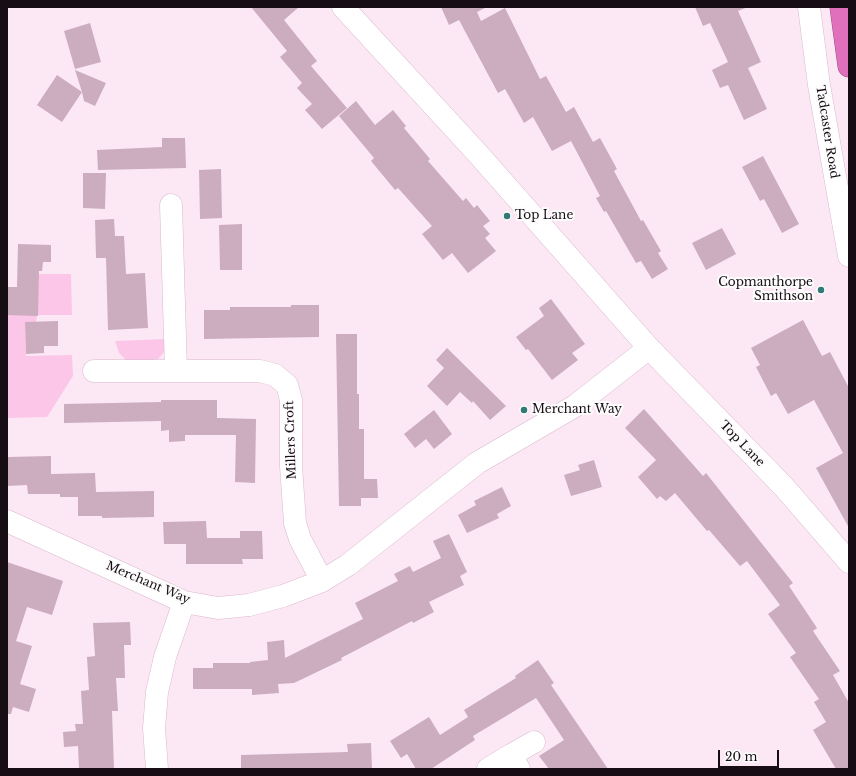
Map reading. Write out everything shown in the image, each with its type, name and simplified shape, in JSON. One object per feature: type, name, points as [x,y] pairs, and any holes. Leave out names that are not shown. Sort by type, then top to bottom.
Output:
[{"type":"highway","points":[[841,7],[849,66]]},
{"type":"street","name":"Top Lane","points":[[343,7],[479,155],[649,348],[784,487],[849,562]]},
{"type":"street","name":"Tadcaster Road","points":[[809,7],[820,93],[849,256]]},
{"type":"street","points":[[171,205],[176,370]]},
{"type":"street","name":"Merchant Way","points":[[7,521],[184,602],[218,608],[248,606],[283,596],[322,581],[348,565],[477,463],[575,406],[649,348]]},
{"type":"street","name":"Millers Croft","points":[[94,371],[260,371],[276,375],[287,385],[291,400],[291,466],[295,523],[300,540],[322,581]]},
{"type":"street","points":[[157,769],[154,728],[157,692],[165,657],[184,602]]},
{"type":"street","points":[[488,769],[515,762],[534,742]]},
{"type":"shaded area","points":[[38,274],[71,274],[72,315],[37,315],[36,322],[25,322],[26,356],[72,355],[73,376],[47,417],[7,418],[7,315],[22,315],[22,309],[38,308]]},
{"type":"shaded area","points":[[166,339],[166,350],[158,359],[146,361],[126,360],[119,353],[115,341]]},
{"type":"building","points":[[251,7],[299,7],[284,20],[317,61],[311,66],[347,108],[322,129],[305,110],[312,104],[297,88],[302,83],[280,57],[287,51]]},
{"type":"building","points":[[441,7],[487,7],[477,12],[481,21],[505,8],[540,79],[546,76],[566,112],[574,107],[593,142],[600,138],[617,169],[614,171],[641,221],[643,220],[661,251],[658,253],[668,269],[652,279],[641,261],[636,263],[606,211],[604,212],[596,198],[600,196],[571,141],[552,151],[533,117],[524,123],[505,89],[498,93],[459,20],[449,25]]},
{"type":"building","points":[[695,7],[748,7],[738,11],[761,62],[748,68],[767,109],[744,120],[728,85],[720,88],[712,70],[728,62],[710,23],[703,26]]},
{"type":"building","points":[[90,23],[101,62],[75,69],[64,31]]},
{"type":"building","points":[[75,70],[106,83],[95,106],[84,101]]},
{"type":"building","points":[[57,75],[82,92],[62,122],[37,105]]},
{"type":"building","points":[[356,101],[375,125],[393,110],[406,126],[404,128],[430,159],[428,161],[463,201],[466,198],[474,208],[477,205],[490,221],[483,226],[490,234],[485,238],[496,251],[468,273],[452,253],[443,260],[422,234],[432,226],[398,188],[395,190],[371,161],[374,158],[339,116]]},
{"type":"building","points":[[162,138],[185,138],[186,168],[98,170],[97,150],[162,147]]},
{"type":"building","points":[[763,156],[799,224],[782,233],[764,199],[760,201],[742,167]]},
{"type":"building","points":[[221,169],[222,218],[200,219],[199,170]]},
{"type":"building","points":[[83,173],[106,173],[105,209],[83,208]]},
{"type":"building","points":[[114,219],[115,236],[124,236],[126,274],[145,273],[148,328],[108,330],[106,258],[96,258],[95,220]]},
{"type":"building","points":[[242,224],[242,270],[220,270],[219,225]]},
{"type":"building","points":[[722,228],[736,254],[706,270],[692,243]]},
{"type":"building","points":[[18,244],[51,245],[51,262],[43,262],[42,271],[39,271],[38,316],[7,315],[8,287],[17,287]]},
{"type":"building","points":[[551,299],[585,344],[572,353],[578,360],[552,380],[528,349],[526,350],[516,337],[544,316],[539,308]]},
{"type":"building","points":[[291,305],[319,305],[319,337],[204,339],[204,310],[230,310],[230,307],[291,307]]},
{"type":"building","points":[[803,320],[822,356],[830,352],[849,388],[849,528],[816,468],[843,453],[814,400],[788,414],[776,393],[771,396],[756,367],[760,365],[751,348]]},
{"type":"building","points":[[58,321],[58,346],[44,346],[44,353],[26,354],[25,322]]},
{"type":"building","points":[[336,334],[357,334],[357,394],[359,394],[359,429],[364,429],[364,479],[377,479],[378,498],[361,498],[361,506],[339,506]]},
{"type":"building","points":[[447,348],[506,406],[490,420],[473,401],[472,403],[460,392],[447,406],[427,386],[444,368],[436,360]]},
{"type":"building","points":[[161,400],[217,400],[217,418],[256,419],[255,483],[235,482],[236,435],[185,435],[185,441],[169,442],[169,430],[161,431],[161,421],[64,423],[64,404],[161,402]]},
{"type":"building","points":[[644,409],[703,476],[706,473],[793,583],[789,586],[817,628],[813,631],[840,671],[833,675],[849,703],[849,769],[836,769],[813,730],[826,722],[814,702],[819,699],[790,657],[796,653],[768,614],[780,605],[747,561],[740,566],[709,530],[707,531],[675,493],[666,501],[660,496],[657,499],[638,477],[656,460],[625,428]]},
{"type":"building","points":[[434,410],[452,434],[434,449],[426,439],[415,448],[404,434]]},
{"type":"building","points":[[51,456],[51,474],[95,473],[96,492],[154,491],[154,517],[102,518],[102,516],[78,516],[78,497],[60,497],[60,494],[28,494],[27,485],[7,486],[7,457]]},
{"type":"building","points":[[594,460],[602,487],[571,496],[564,475],[580,470],[578,465]]},
{"type":"building","points":[[502,487],[511,506],[497,514],[499,518],[467,533],[458,515],[476,505],[474,501]]},
{"type":"building","points":[[206,521],[207,538],[240,538],[240,531],[262,531],[263,559],[242,559],[243,564],[186,564],[186,544],[164,544],[163,522]]},
{"type":"building","points":[[449,534],[467,572],[460,576],[464,585],[429,602],[434,612],[413,623],[412,621],[341,658],[342,660],[294,683],[278,684],[279,693],[252,695],[252,689],[193,689],[193,668],[213,668],[213,663],[250,663],[268,660],[267,642],[284,640],[285,658],[363,619],[355,603],[398,581],[394,574],[410,566],[413,572],[441,558],[433,541]]},
{"type":"building","points":[[7,562],[63,581],[52,615],[27,607],[16,641],[32,646],[20,684],[36,689],[29,712],[13,707],[11,714],[7,714]]},
{"type":"building","points":[[130,622],[131,645],[124,645],[125,678],[116,678],[118,711],[112,711],[114,769],[79,769],[78,746],[64,747],[63,732],[76,731],[75,724],[83,724],[81,691],[89,690],[87,657],[95,656],[93,623]]},
{"type":"building","points":[[538,660],[554,683],[551,685],[608,769],[549,769],[539,756],[564,740],[536,698],[473,736],[475,740],[431,769],[416,769],[407,754],[401,758],[390,741],[429,717],[440,735],[468,717],[464,710],[516,678],[515,676]]},
{"type":"building","points":[[371,743],[372,769],[241,769],[241,755],[348,752],[347,744]]},
{"type":"place","name":"Top Lane","points":[[507,216]]},
{"type":"place","name":"Copmanthorpe Smithson","points":[[821,290]]},
{"type":"place","name":"Merchant Way","points":[[524,410]]}]
